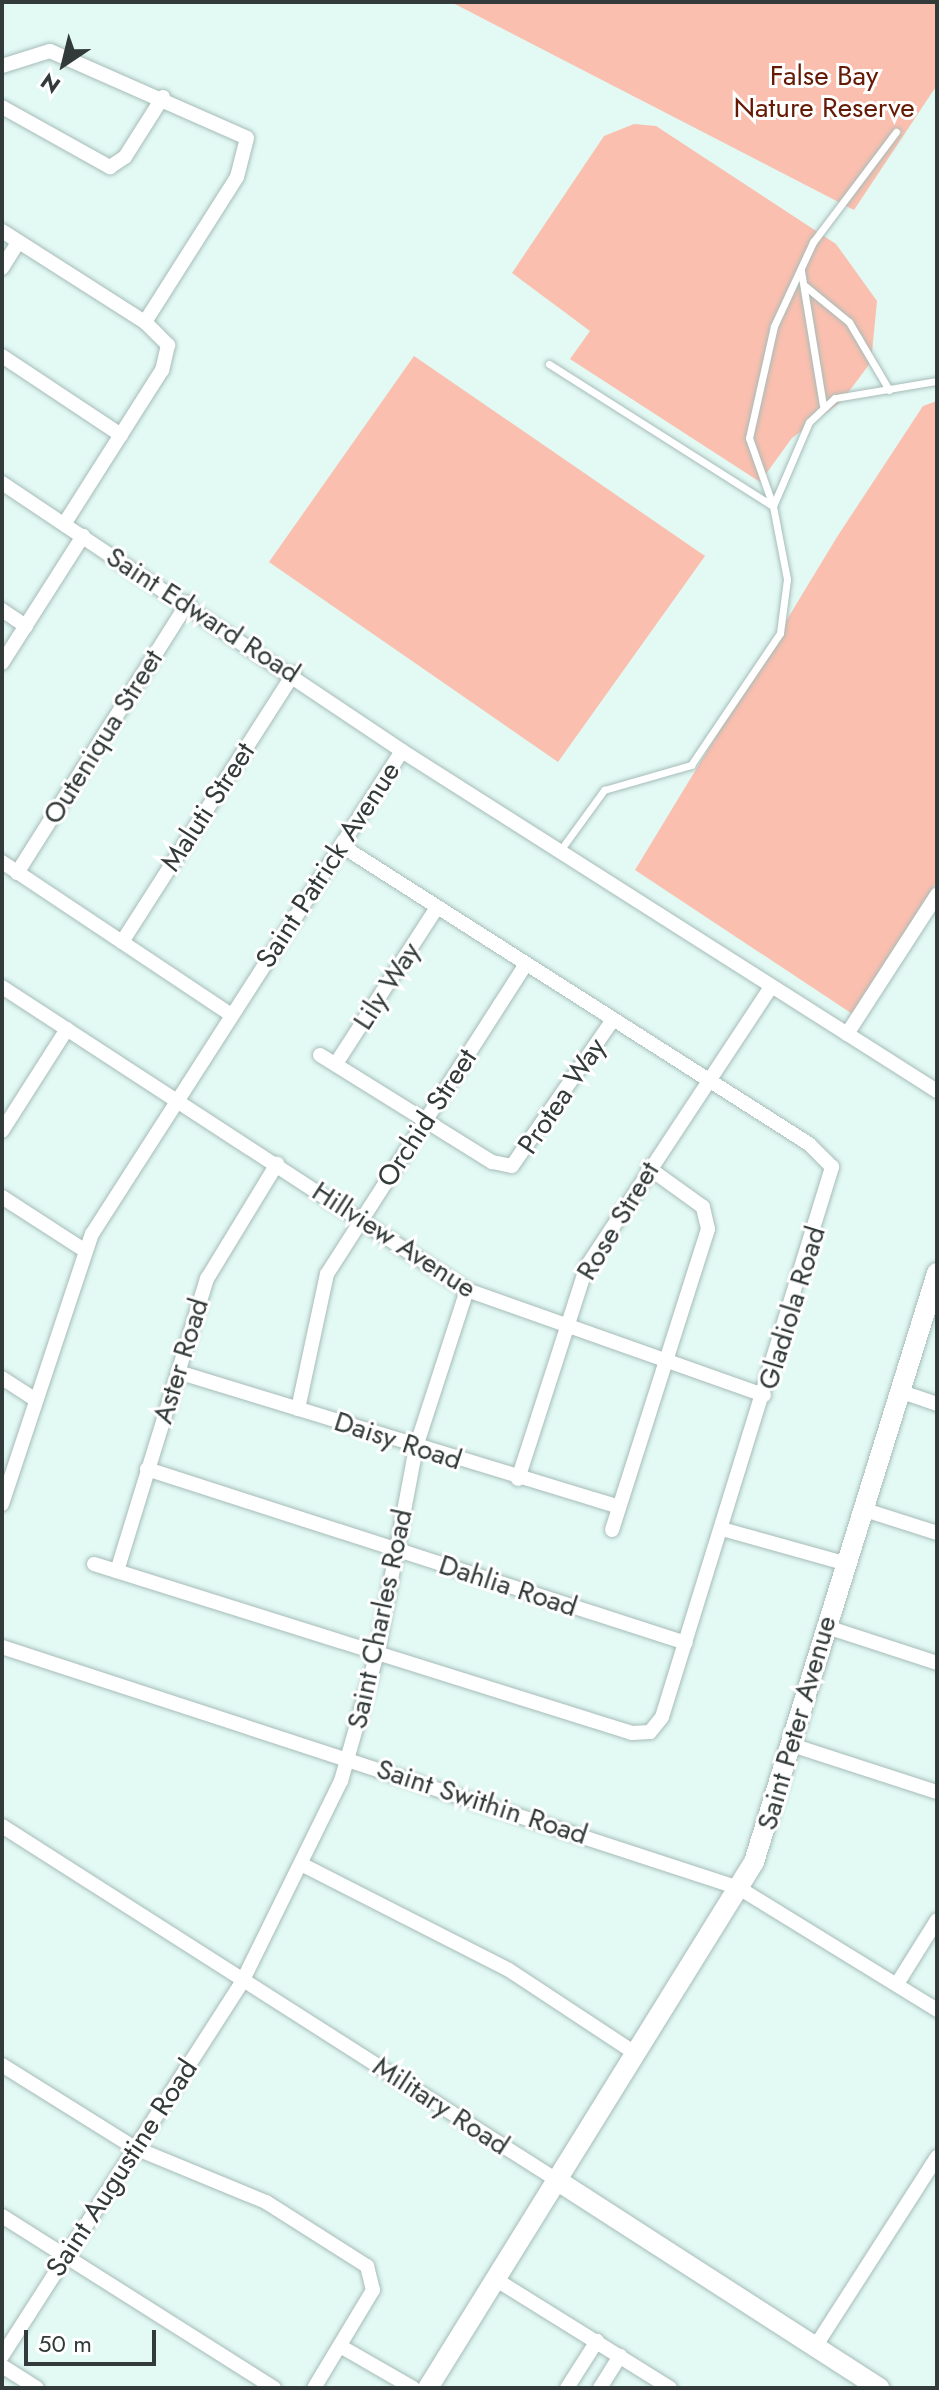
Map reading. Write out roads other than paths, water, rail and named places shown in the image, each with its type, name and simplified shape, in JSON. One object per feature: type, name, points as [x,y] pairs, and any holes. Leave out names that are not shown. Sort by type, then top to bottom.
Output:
[{"type":"street","points":[[2,66],[50,51],[240,131],[249,149],[145,322]]},
{"type":"street","points":[[2,107],[110,167],[125,157],[163,97]]},
{"type":"street","points":[[2,231],[145,322],[170,354],[65,523]]},
{"type":"street","points":[[2,268],[18,242]]},
{"type":"street","points":[[2,356],[121,435]]},
{"type":"street","name":"Saint Edward Road","points":[[2,483],[294,673],[402,751]]},
{"type":"street","points":[[2,663],[83,536]]},
{"type":"street","name":"Outeniqua Street","points":[[17,873],[188,602]]},
{"type":"street","points":[[2,610],[26,626]]},
{"type":"street","name":"Maluti Street","points":[[122,942],[294,673]]},
{"type":"street","name":"Saint Patrick Avenue","points":[[2,1504],[84,1250],[230,1014],[402,751],[770,988],[937,1091]]},
{"type":"street","name":"Gladiola Road","points":[[342,846],[706,1080],[832,1167],[662,1717],[642,1735],[377,1655]]},
{"type":"street","points":[[2,862],[230,1014]]},
{"type":"street","points":[[847,1034],[937,895]]},
{"type":"street","name":"Lily Way","points":[[337,1062],[436,909]]},
{"type":"street","name":"Orchid Street","points":[[298,1409],[323,1286],[362,1219],[525,966]]},
{"type":"street","name":"Hillview Avenue","points":[[2,987],[467,1290],[566,1329],[764,1395]]},
{"type":"street","name":"Rose Street","points":[[518,1479],[587,1266],[706,1080],[770,988]]},
{"type":"street","name":"Protea Way","points":[[426,1120],[492,1162],[512,1166],[530,1150],[612,1021]]},
{"type":"street","points":[[2,1131],[67,1029]]},
{"type":"street","points":[[320,1055],[337,1062],[426,1120]]},
{"type":"street","name":"Aster Road","points":[[117,1571],[207,1279],[277,1164]]},
{"type":"street","points":[[612,1530],[708,1220],[696,1200],[649,1168]]},
{"type":"street","points":[[2,1197],[84,1250]]},
{"type":"street","name":"Saint Peter Avenue","points":[[428,2388],[555,2179],[739,1888],[778,1803],[824,1626],[937,1273]]},
{"type":"street","name":"Saint Charles Road","points":[[243,1980],[349,1758],[377,1655],[416,1447],[467,1290]]},
{"type":"street","name":"Daisy Road","points":[[178,1372],[518,1479],[619,1507]]},
{"type":"street","points":[[2,1378],[34,1399]]},
{"type":"street","points":[[899,1391],[937,1404]]},
{"type":"street","name":"Dahlia Road","points":[[147,1469],[686,1643]]},
{"type":"street","points":[[862,1509],[937,1533]]},
{"type":"street","points":[[722,1529],[844,1563]]},
{"type":"street","points":[[94,1564],[377,1655]]},
{"type":"street","points":[[824,1626],[937,1663]]},
{"type":"street","name":"Saint Swithin Road","points":[[2,1647],[739,1888],[937,2010]]},
{"type":"street","points":[[792,1745],[937,1792]]},
{"type":"street","name":"Military Road","points":[[2,1826],[879,2388]]},
{"type":"street","points":[[301,1864],[509,1970],[635,2053]]},
{"type":"street","points":[[897,1984],[937,1920]]},
{"type":"street","name":"Saint Augustine Road","points":[[2,2356],[243,1980]]},
{"type":"street","points":[[2,2065],[135,2148],[266,2202],[367,2266],[373,2290],[314,2388]]},
{"type":"street","points":[[815,2347],[937,2157]]},
{"type":"street","points":[[2,2216],[274,2388]]},
{"type":"street","points":[[495,2279],[670,2388]]},
{"type":"street","points":[[567,2388],[597,2341]]},
{"type":"street","points":[[340,2346],[413,2388]]},
{"type":"street","points":[[600,2388],[620,2356]]},
{"type":"street","points":[[2,2366],[37,2388]]},
{"type":"lane","points":[[559,852],[604,790],[691,765],[780,633],[787,579],[773,506],[749,438],[751,406],[774,326],[813,242],[896,132]]},
{"type":"lane","points":[[801,271],[823,405]]},
{"type":"lane","points":[[805,286],[849,322],[889,390]]},
{"type":"lane","points":[[549,364],[773,506]]},
{"type":"lane","points":[[773,506],[809,422],[823,405],[937,381]]},
{"type":"park label","name":"False Bay Nature Reserve","points":[[824,92]]}]
